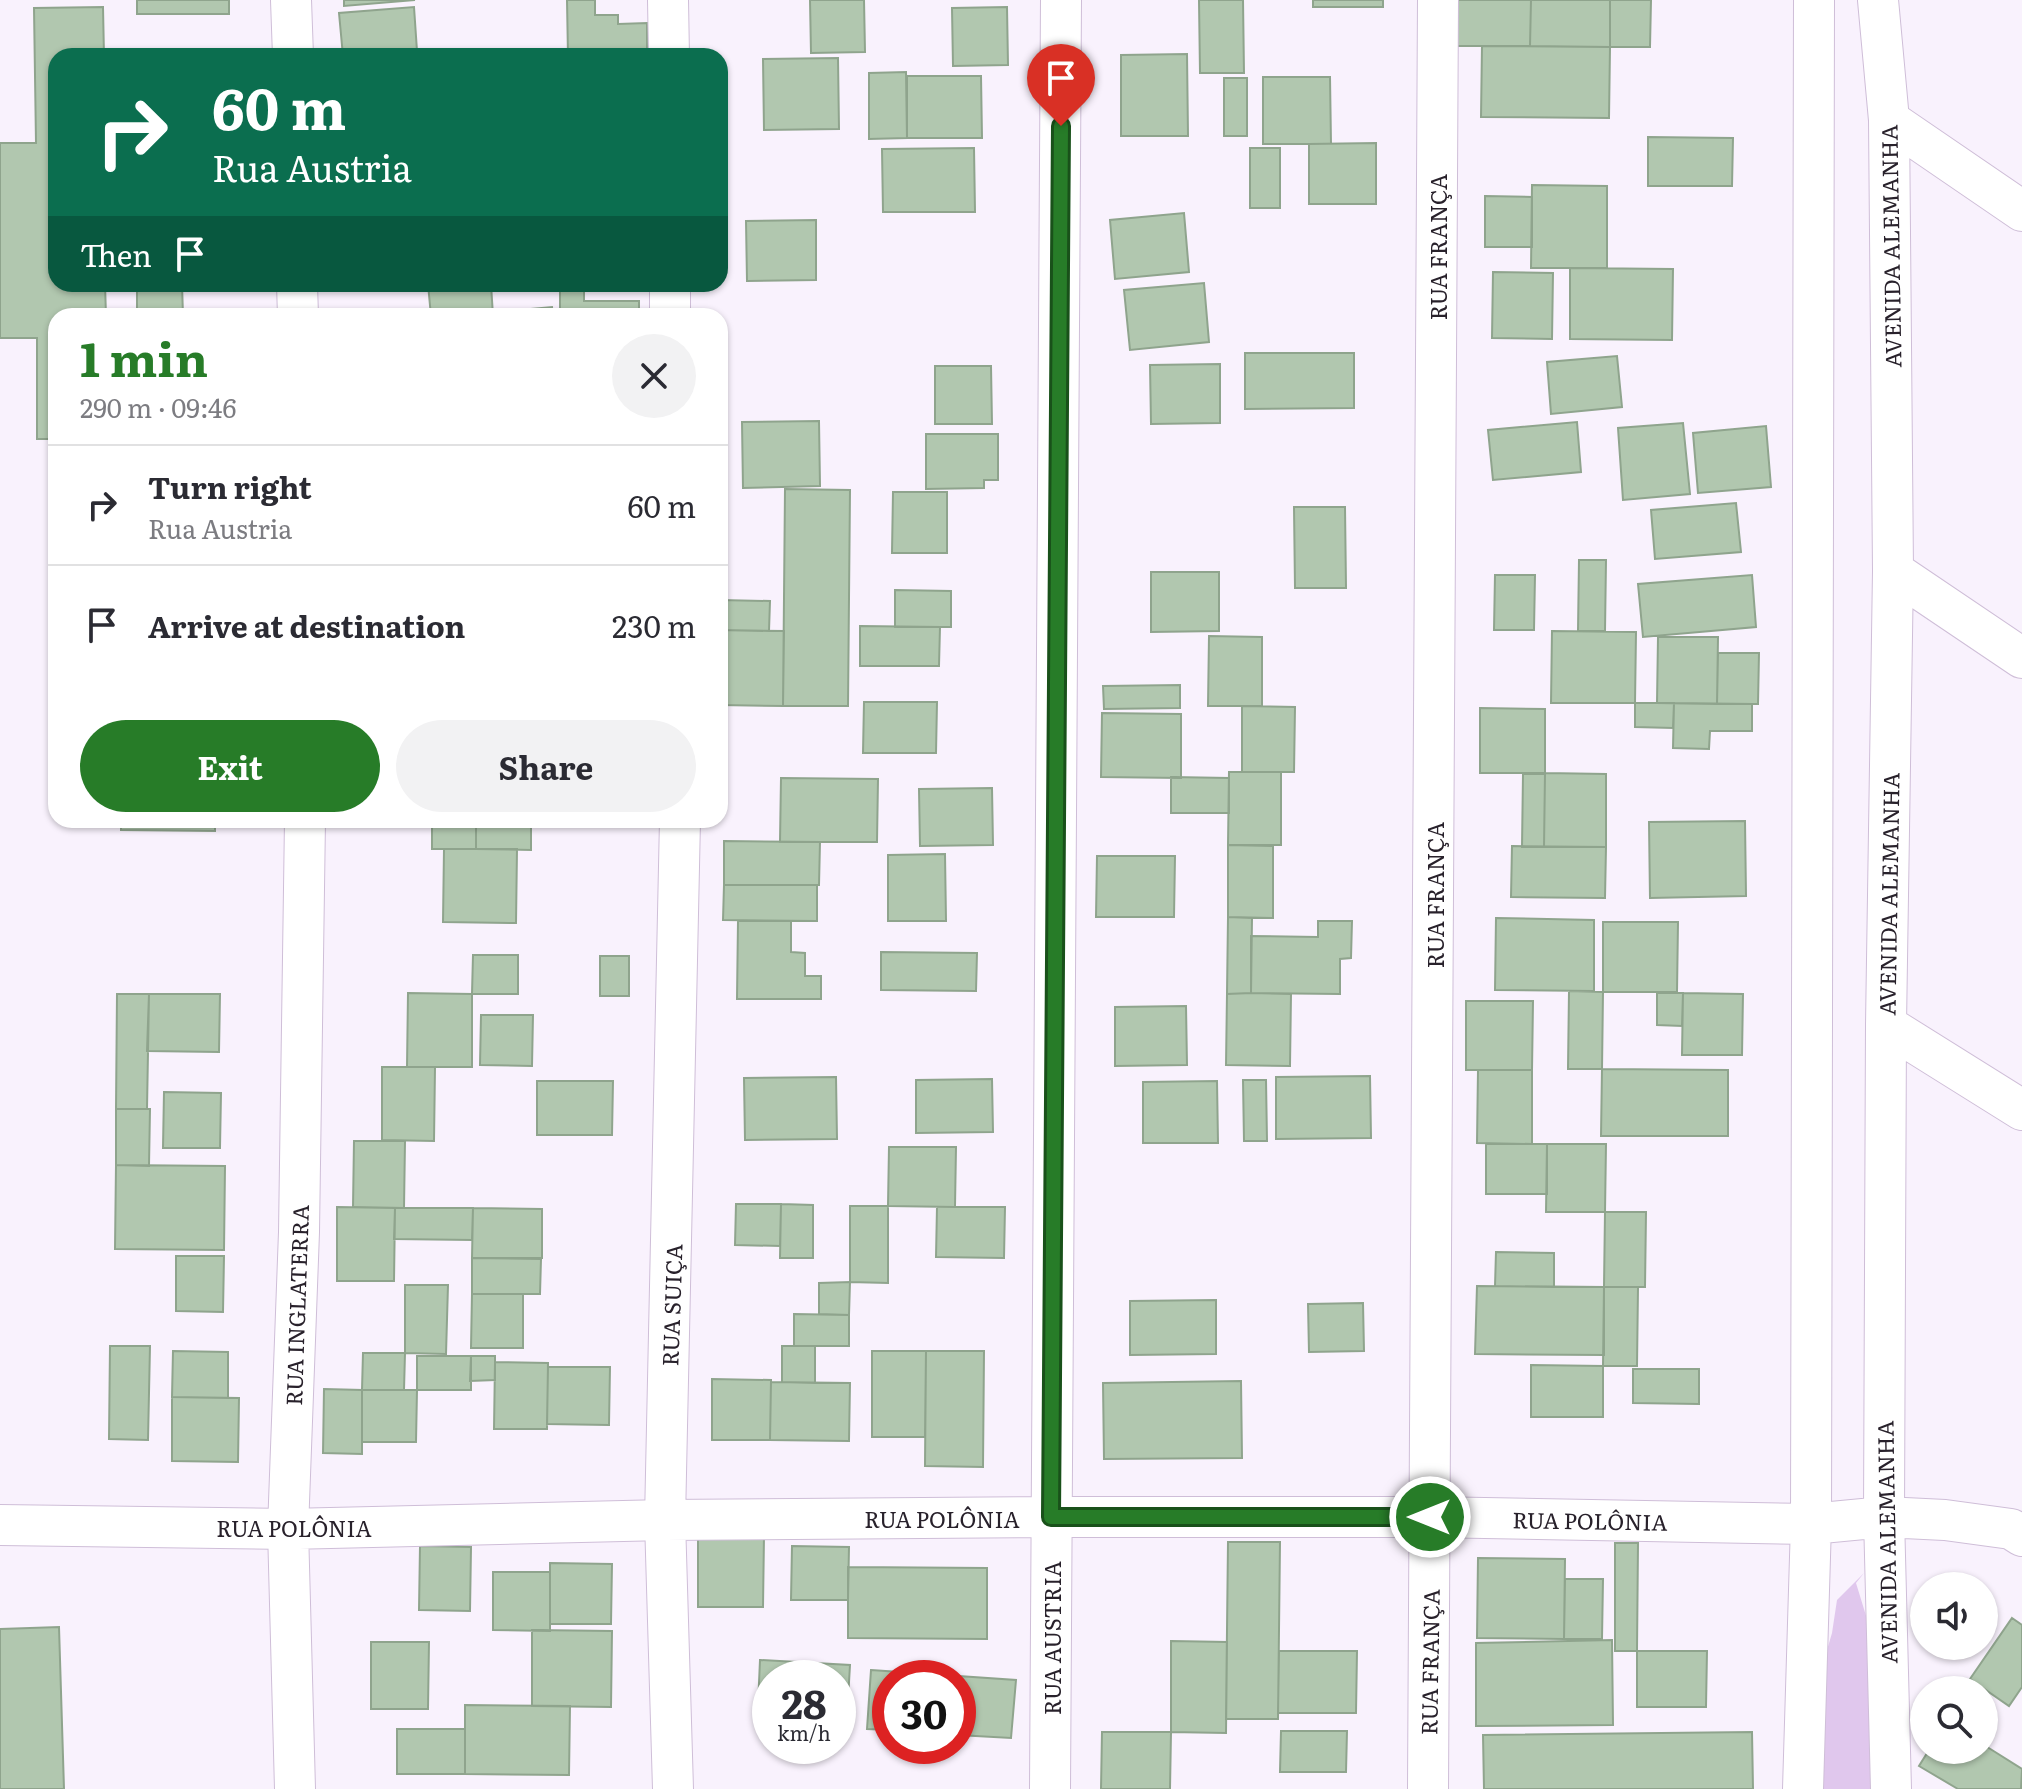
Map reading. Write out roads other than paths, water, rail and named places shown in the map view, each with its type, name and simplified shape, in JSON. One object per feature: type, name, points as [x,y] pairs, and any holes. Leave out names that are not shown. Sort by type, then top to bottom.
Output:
[{"type":"street","points":[[291,0],[293,48]]},
{"type":"street","points":[[668,0],[669,48]]},
{"type":"street","name":"RUA AUSTRIA","points":[[1050,1789],[1061,0]]},
{"type":"street","name":"RUA FRANÇA","points":[[1428,1789],[1438,0]]},
{"type":"street","points":[[1803,1789],[1811,1524],[1814,0]]},
{"type":"street","name":"AVENIDA ALEMANHA","points":[[1878,0],[1889,120],[1893,571],[1886,1025],[1884,1517],[1891,1789]]},
{"type":"street","points":[[1889,120],[2022,211]]},
{"type":"street","points":[[1893,571],[2022,658]]},
{"type":"street","name":"RUA INGLATERRA","points":[[295,1789],[288,1529],[299,1232],[305,828]]},
{"type":"street","name":"RUA SUIÇA","points":[[673,1789],[665,1520],[680,828]]},
{"type":"street","points":[[1886,1025],[2022,1110]]},
{"type":"street","name":"RUA POLÔNIA","points":[[0,1525],[288,1529],[665,1520],[1051,1517],[1430,1517],[1811,1524],[1884,1517],[2018,1526]]}]
